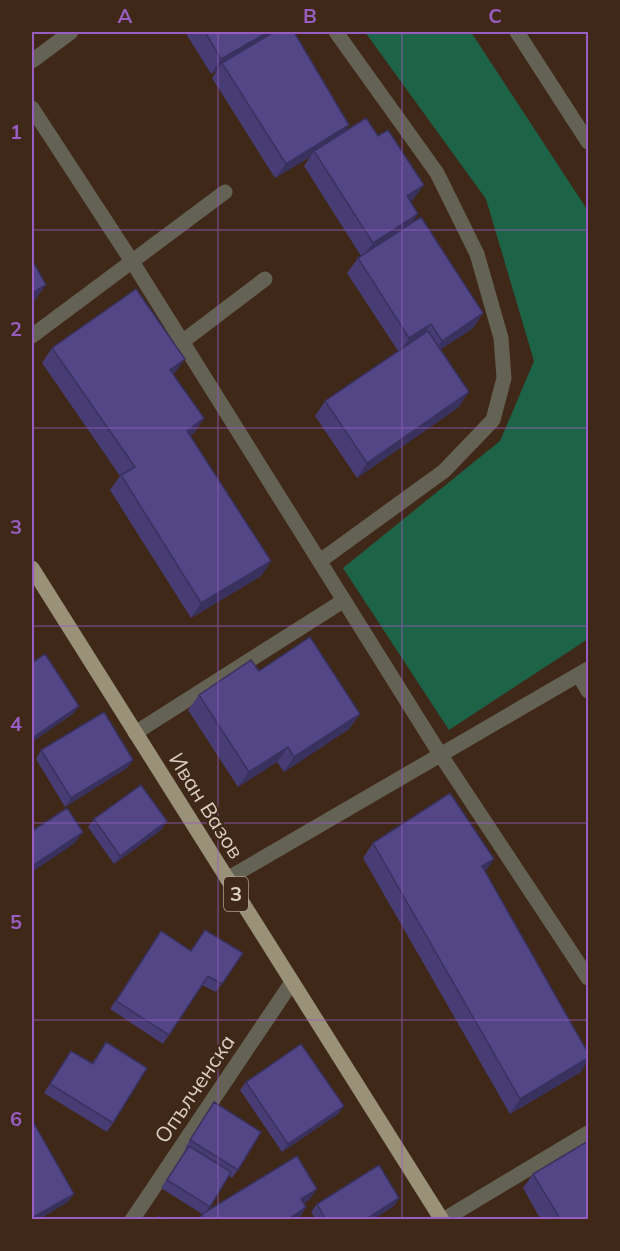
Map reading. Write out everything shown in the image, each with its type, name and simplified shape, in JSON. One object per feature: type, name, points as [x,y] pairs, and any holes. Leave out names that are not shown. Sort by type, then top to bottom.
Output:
[{"type":"main road","name":"Иван Вазов","points":[[32,568],[442,1220]]},
{"type":"street","points":[[32,61],[71,32]]},
{"type":"street","points":[[320,561],[444,471],[493,420],[504,378],[501,338],[477,254],[437,172],[336,32]]},
{"type":"street","points":[[517,32],[588,142]]},
{"type":"street","points":[[32,108],[133,263],[440,754],[588,978]]},
{"type":"street","points":[[32,336],[133,263],[225,192]]},
{"type":"street","points":[[182,342],[265,279]]},
{"type":"street","points":[[135,733],[343,601]]},
{"type":"street","points":[[227,879],[584,672],[588,691]]},
{"type":"street","name":"Опълченска","points":[[132,1220],[292,982]]},
{"type":"street","points":[[442,1220],[588,1133]]},
{"type":"green space","points":[[365,32],[471,32],[588,211],[588,639],[449,730],[343,568],[500,441],[534,361],[486,199]]},
{"type":"building","points":[[205,32],[268,32],[221,59]]},
{"type":"building","points":[[274,32],[294,32],[349,125],[286,164],[222,63]]},
{"type":"building","points":[[366,118],[378,136],[388,130],[424,185],[407,196],[418,214],[373,243],[314,151]]},
{"type":"building","points":[[421,217],[483,313],[442,341],[431,324],[409,338],[358,258]]},
{"type":"building","points":[[32,260],[46,285],[32,293]]},
{"type":"building","points":[[136,289],[185,359],[170,370],[204,418],[187,431],[271,561],[201,603],[121,475],[135,467],[52,348]]},
{"type":"building","points":[[428,331],[469,392],[367,463],[325,401]]},
{"type":"building","points":[[310,637],[360,714],[294,757],[288,747],[249,772],[199,695],[251,660],[259,671]]},
{"type":"building","points":[[45,654],[79,706],[32,738],[32,663]]},
{"type":"building","points":[[104,712],[133,760],[71,798],[41,750]]},
{"type":"building","points":[[141,785],[167,821],[120,856],[94,819]]},
{"type":"building","points":[[450,793],[494,859],[482,866],[588,1053],[588,1058],[520,1099],[373,843]]},
{"type":"building","points":[[67,808],[83,832],[32,866],[32,831]]},
{"type":"building","points":[[205,930],[243,953],[222,984],[208,976],[169,1035],[116,1001],[161,931],[191,951]]},
{"type":"building","points":[[106,1042],[147,1068],[113,1123],[50,1084],[71,1051],[93,1064]]},
{"type":"building","points":[[301,1044],[344,1106],[288,1144],[246,1082]]},
{"type":"building","points":[[214,1102],[261,1132],[238,1170],[190,1140]]},
{"type":"building","points":[[32,1120],[74,1194],[32,1218]]},
{"type":"building","points":[[588,1141],[588,1220],[557,1220],[559,1217],[533,1174]]},
{"type":"building","points":[[189,1146],[231,1172],[210,1207],[167,1180]]},
{"type":"building","points":[[297,1156],[317,1189],[301,1199],[306,1207],[287,1220],[205,1220],[202,1214]]},
{"type":"building","points":[[379,1165],[399,1198],[365,1220],[326,1220],[317,1204]]}]
